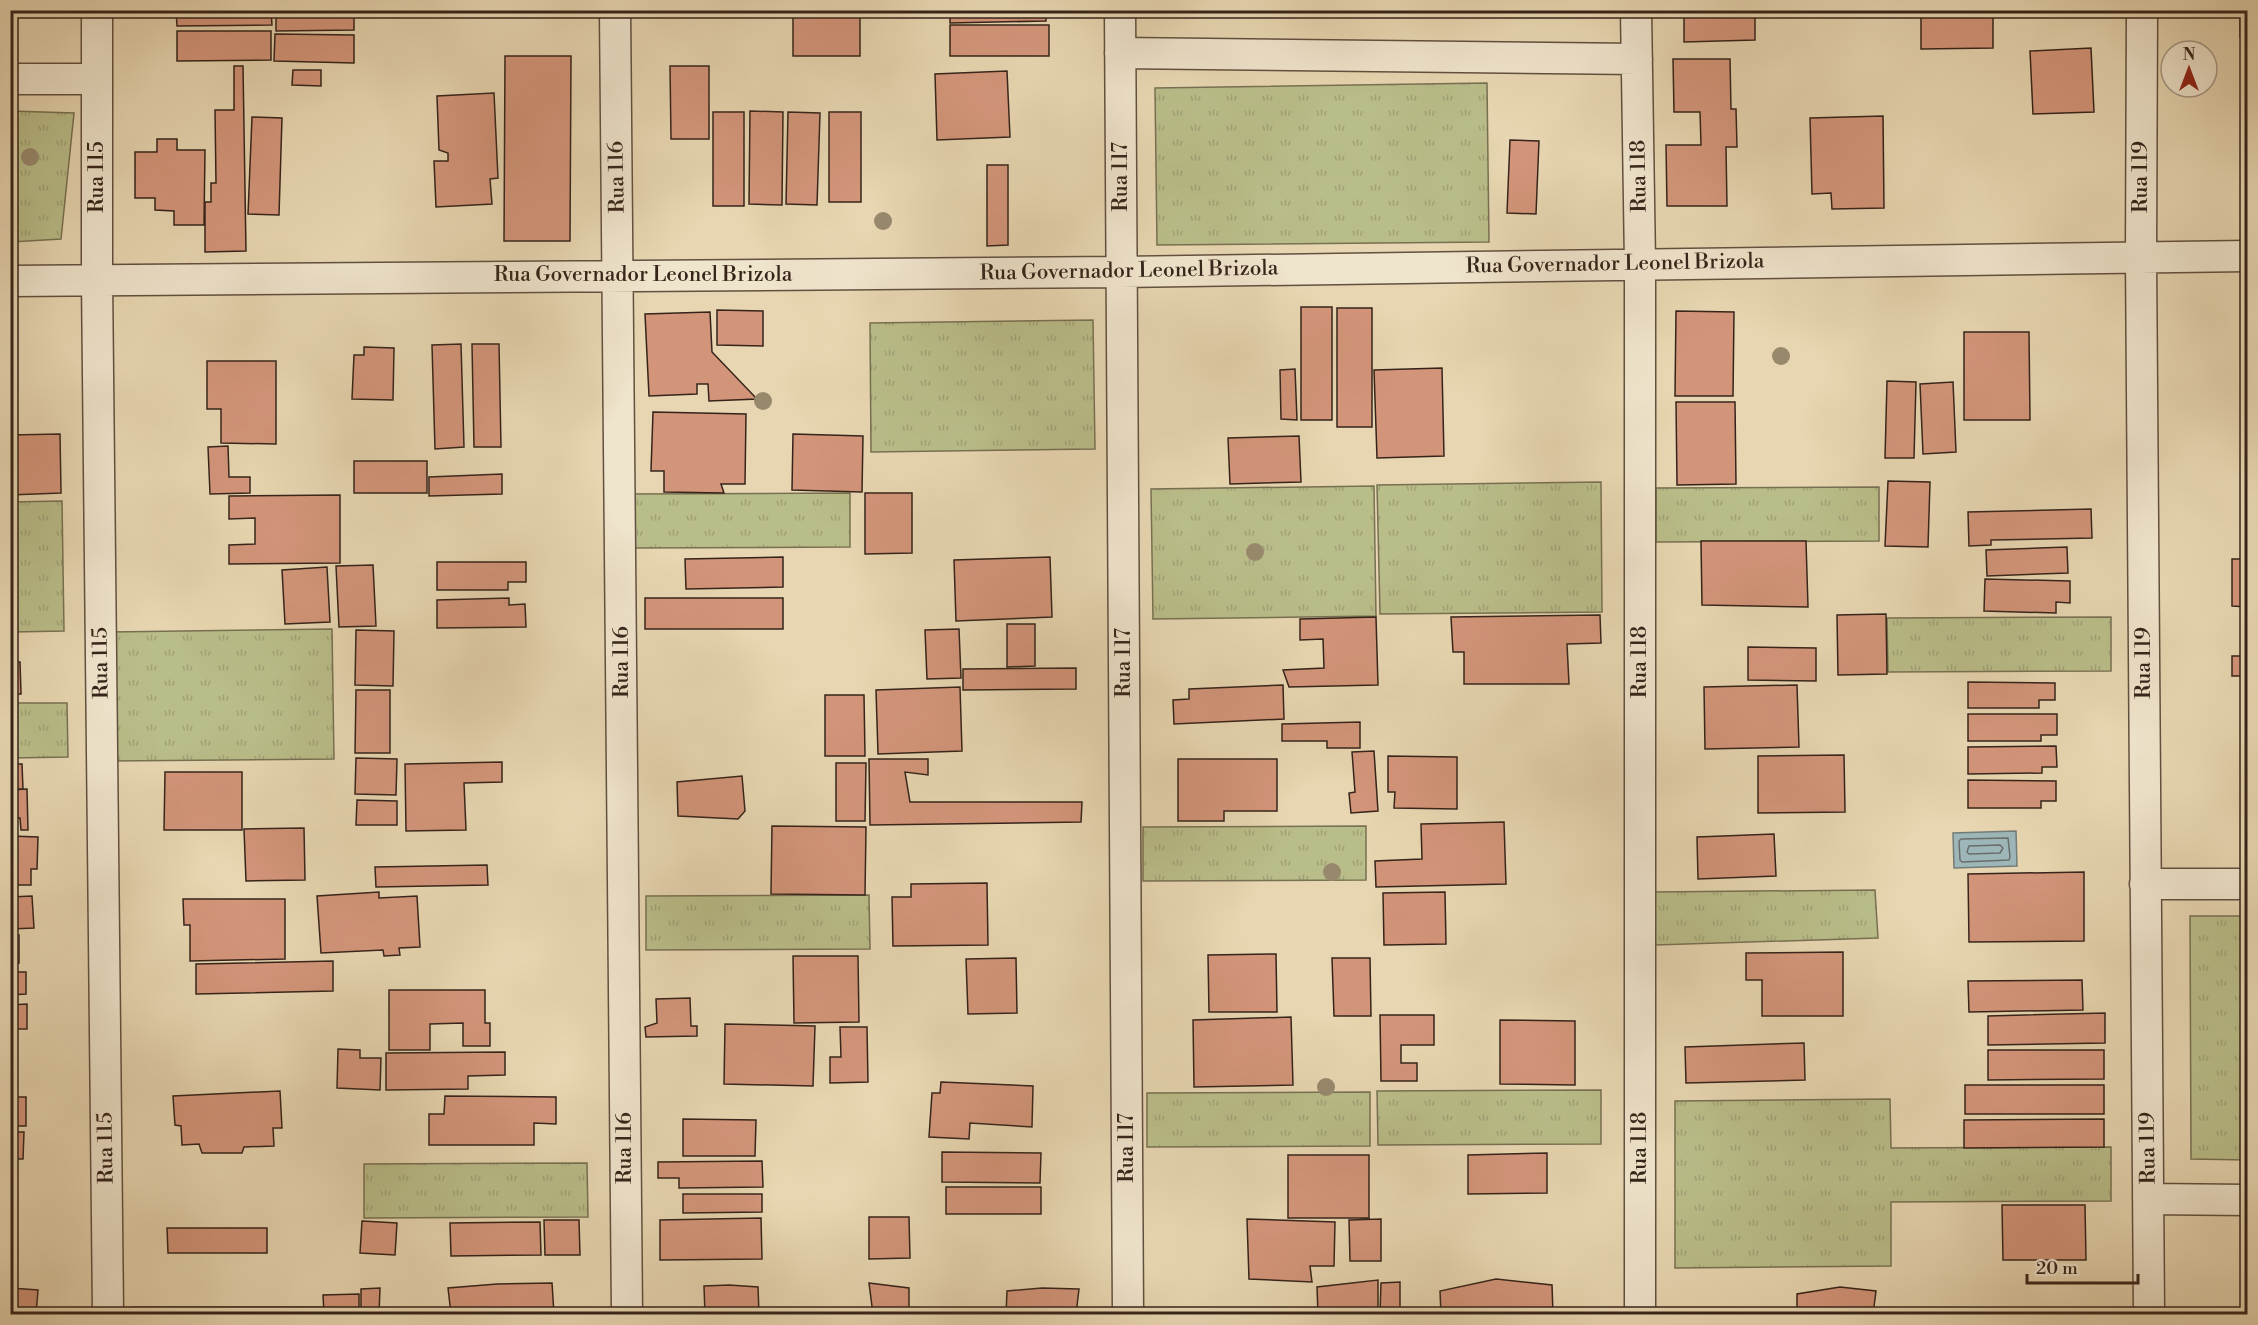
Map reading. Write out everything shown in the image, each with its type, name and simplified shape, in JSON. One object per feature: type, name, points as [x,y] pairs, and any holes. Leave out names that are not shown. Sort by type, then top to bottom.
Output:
[{"type":"street","name":"Rua 115","points":[[97,10],[97,280],[108,1314]]},
{"type":"street","name":"Rua 116","points":[[615,10],[627,1314]]},
{"type":"street","name":"Rua 117","points":[[1120,10],[1128,1314]]},
{"type":"street","name":"Rua 118","points":[[1636,10],[1641,263],[1641,1314]]},
{"type":"street","name":"Rua 119","points":[[2142,10],[2141,257],[2149,1314]]},
{"type":"street","points":[[1120,53],[1636,59]]},
{"type":"street","points":[[10,79],[97,79]]},
{"type":"street","name":"Rua Governador Leonel Brizola","points":[[10,280],[1121,272],[2247,256]]},
{"type":"street","points":[[2145,884],[2247,884]]},
{"type":"street","points":[[2148,1199],[2247,1200]]},
{"type":"green space","points":[[1487,83],[1489,242],[1157,245],[1155,88]]},
{"type":"green space","points":[[11,111],[74,113],[61,239],[11,242]]},
{"type":"green space","points":[[1093,320],[1095,449],[871,452],[870,323]]},
{"type":"green space","points":[[1601,482],[1602,612],[1380,614],[1377,485]]},
{"type":"green space","points":[[1374,486],[1376,616],[1153,619],[1151,489]]},
{"type":"green space","points":[[1879,487],[1879,541],[1656,542],[1656,488]]},
{"type":"green space","points":[[850,493],[850,547],[627,548],[627,494]]},
{"type":"green space","points":[[62,501],[64,631],[11,632],[11,502]]},
{"type":"green space","points":[[2111,617],[2111,671],[1888,672],[1887,618]]},
{"type":"green space","points":[[332,629],[334,759],[110,761],[109,632]]},
{"type":"green space","points":[[11,703],[67,703],[68,757],[11,758]]},
{"type":"green space","points":[[1366,826],[1366,880],[1143,881],[1143,827]]},
{"type":"green space","points":[[1875,890],[1878,938],[1655,945],[1655,892]]},
{"type":"green space","points":[[869,895],[870,949],[646,950],[646,896]]},
{"type":"green space","points":[[2190,916],[2247,916],[2247,1160],[2191,1159]]},
{"type":"green space","points":[[1601,1090],[1601,1144],[1378,1145],[1377,1091]]},
{"type":"green space","points":[[1370,1092],[1370,1146],[1147,1147],[1147,1093]]},
{"type":"green space","points":[[1890,1099],[1891,1148],[2111,1147],[2111,1201],[1891,1202],[1891,1266],[1675,1268],[1675,1101]]},
{"type":"green space","points":[[587,1163],[588,1217],[364,1218],[364,1164]]},
{"type":"green space","points":[[131,1307],[347,1307],[347,1314],[131,1314]]},
{"type":"water","points":[[2016,831],[2017,866],[1954,868],[1953,833]]},
{"type":"building","points":[[10,10],[40,10],[40,15],[10,16]]},
{"type":"building","points":[[176,10],[271,10],[272,25],[177,26]]},
{"type":"building","points":[[276,10],[354,10],[354,30],[276,31]]},
{"type":"building","points":[[793,10],[860,10],[860,56],[793,56]]},
{"type":"building","points":[[950,10],[1046,10],[1046,21],[950,23]]},
{"type":"building","points":[[1444,10],[1517,10],[1517,15],[1444,15]]},
{"type":"building","points":[[1684,10],[1755,10],[1755,40],[1684,42]]},
{"type":"building","points":[[1921,10],[1993,10],[1993,48],[1921,49]]},
{"type":"building","points":[[2240,10],[2248,10],[2248,37],[2240,37]]},
{"type":"building","points":[[950,25],[1049,25],[1049,56],[950,56]]},
{"type":"building","points":[[177,31],[271,31],[271,60],[177,61]]},
{"type":"building","points":[[275,34],[354,35],[354,63],[274,61]]},
{"type":"building","points":[[2091,48],[2094,112],[2033,114],[2030,51]]},
{"type":"building","points":[[505,56],[571,56],[570,241],[504,241]]},
{"type":"building","points":[[1673,59],[1730,59],[1731,109],[1736,109],[1737,147],[1726,147],[1727,206],[1667,206],[1666,145],[1701,145],[1700,112],[1674,112]]},
{"type":"building","points":[[234,66],[243,66],[246,251],[205,252],[205,202],[211,202],[211,183],[216,183],[215,110],[234,110]]},
{"type":"building","points":[[670,66],[709,66],[709,139],[671,139]]},
{"type":"building","points":[[293,70],[321,70],[321,86],[292,85]]},
{"type":"building","points":[[1007,71],[1010,137],[937,140],[935,74]]},
{"type":"building","points":[[494,93],[498,178],[490,179],[492,204],[436,207],[434,161],[448,161],[448,153],[439,150],[437,96]]},
{"type":"building","points":[[750,111],[783,112],[782,205],[749,204]]},
{"type":"building","points":[[713,112],[744,112],[744,206],[713,206]]},
{"type":"building","points":[[788,112],[820,113],[817,205],[786,204]]},
{"type":"building","points":[[829,112],[861,112],[861,202],[829,202]]},
{"type":"building","points":[[1883,116],[1884,208],[1832,209],[1831,193],[1812,194],[1810,118]]},
{"type":"building","points":[[252,117],[282,118],[279,215],[248,214]]},
{"type":"building","points":[[157,139],[177,139],[177,150],[205,150],[204,225],[174,225],[174,211],[155,210],[155,198],[135,198],[135,152],[157,152]]},
{"type":"building","points":[[1510,140],[1539,141],[1536,214],[1507,213]]},
{"type":"building","points":[[987,165],[1008,165],[1008,245],[987,246]]},
{"type":"building","points":[[1301,307],[1332,307],[1332,420],[1301,420]]},
{"type":"building","points":[[1337,308],[1372,308],[1372,427],[1337,427]]},
{"type":"building","points":[[717,310],[763,311],[763,346],[717,345]]},
{"type":"building","points":[[1676,311],[1734,312],[1733,396],[1675,396]]},
{"type":"building","points":[[710,312],[712,352],[757,399],[709,401],[708,384],[697,384],[697,394],[649,396],[645,314]]},
{"type":"building","points":[[1964,332],[2029,332],[2030,420],[1964,420]]},
{"type":"building","points":[[461,344],[464,447],[435,449],[432,345]]},
{"type":"building","points":[[472,344],[499,344],[501,447],[474,447]]},
{"type":"building","points":[[364,347],[394,348],[393,400],[352,399],[354,355],[364,355]]},
{"type":"building","points":[[207,361],[276,361],[276,444],[221,443],[221,409],[207,409]]},
{"type":"building","points":[[1442,368],[1444,456],[1377,458],[1374,370]]},
{"type":"building","points":[[1295,369],[1297,420],[1281,419],[1280,370]]},
{"type":"building","points":[[1887,381],[1916,382],[1914,458],[1885,458]]},
{"type":"building","points":[[1953,382],[1956,452],[1923,454],[1920,384]]},
{"type":"building","points":[[1676,402],[1735,402],[1736,484],[1677,485]]},
{"type":"building","points":[[653,412],[746,414],[745,484],[721,484],[724,493],[664,492],[664,471],[651,471]]},
{"type":"building","points":[[60,434],[61,493],[10,495],[10,435]]},
{"type":"building","points":[[793,434],[863,436],[862,492],[792,490]]},
{"type":"building","points":[[1299,436],[1301,482],[1230,484],[1228,438]]},
{"type":"building","points":[[228,446],[229,477],[250,477],[250,493],[210,494],[208,447]]},
{"type":"building","points":[[354,461],[427,461],[427,493],[354,493]]},
{"type":"building","points":[[502,474],[502,494],[429,496],[429,477]]},
{"type":"building","points":[[1888,481],[1930,482],[1928,547],[1885,546]]},
{"type":"building","points":[[865,493],[912,493],[912,553],[865,554]]},
{"type":"building","points":[[340,495],[340,563],[229,564],[229,545],[255,544],[255,518],[229,519],[229,496]]},
{"type":"building","points":[[2091,509],[2092,538],[1991,540],[1991,545],[1969,546],[1968,512]]},
{"type":"building","points":[[1701,541],[1806,541],[1808,607],[1702,605]]},
{"type":"building","points":[[2067,547],[2068,573],[1987,576],[1986,550]]},
{"type":"building","points":[[783,557],[783,587],[686,589],[685,559]]},
{"type":"building","points":[[1050,557],[1052,617],[956,621],[954,560]]},
{"type":"building","points":[[2232,559],[2248,559],[2248,607],[2232,606]]},
{"type":"building","points":[[437,562],[526,562],[526,582],[508,582],[508,590],[437,590]]},
{"type":"building","points":[[373,565],[376,626],[339,627],[336,566]]},
{"type":"building","points":[[327,567],[330,622],[285,624],[282,570]]},
{"type":"building","points":[[1985,579],[2070,581],[2070,603],[2056,602],[2056,613],[1984,611]]},
{"type":"building","points":[[509,598],[509,605],[525,604],[526,627],[437,628],[437,600]]},
{"type":"building","points":[[645,598],[783,598],[783,629],[645,629]]},
{"type":"building","points":[[1886,614],[1887,674],[1838,675],[1837,615]]},
{"type":"building","points":[[1600,615],[1601,643],[1567,644],[1569,684],[1464,684],[1464,652],[1453,652],[1451,617]]},
{"type":"building","points":[[1376,617],[1378,685],[1289,687],[1283,670],[1324,668],[1323,639],[1300,640],[1300,619]]},
{"type":"building","points":[[1007,624],[1035,624],[1035,666],[1007,667]]},
{"type":"building","points":[[959,629],[961,678],[927,679],[925,630]]},
{"type":"building","points":[[356,630],[394,631],[393,686],[355,685]]},
{"type":"building","points":[[1748,647],[1816,648],[1816,681],[1748,680]]},
{"type":"building","points":[[2232,656],[2248,656],[2248,676],[2232,676]]},
{"type":"building","points":[[10,662],[20,662],[21,694],[10,694]]},
{"type":"building","points":[[1076,668],[1076,689],[963,690],[963,669]]},
{"type":"building","points":[[1968,682],[2055,683],[2055,700],[2039,700],[2039,708],[1968,708]]},
{"type":"building","points":[[1283,685],[1284,719],[1174,724],[1173,700],[1189,699],[1189,689]]},
{"type":"building","points":[[1797,685],[1799,747],[1705,749],[1704,687]]},
{"type":"building","points":[[960,687],[962,751],[878,754],[876,690]]},
{"type":"building","points":[[356,690],[390,690],[390,753],[355,753]]},
{"type":"building","points":[[825,695],[864,695],[865,756],[825,756]]},
{"type":"building","points":[[1968,714],[2057,714],[2057,735],[2041,735],[2041,741],[1968,741]]},
{"type":"building","points":[[1360,722],[1360,748],[1327,748],[1327,741],[1282,741],[1282,724]]},
{"type":"building","points":[[2056,746],[2057,767],[2042,767],[2042,773],[1968,774],[1968,747]]},
{"type":"building","points":[[1374,751],[1378,811],[1351,813],[1349,793],[1355,792],[1352,752]]},
{"type":"building","points":[[1844,755],[1845,812],[1758,813],[1758,756]]},
{"type":"building","points":[[1388,756],[1457,757],[1457,809],[1394,808],[1395,792],[1388,792]]},
{"type":"building","points":[[356,758],[397,759],[396,795],[355,794]]},
{"type":"building","points":[[869,759],[928,759],[928,775],[905,772],[910,802],[1082,802],[1081,822],[870,825]]},
{"type":"building","points":[[1178,759],[1277,759],[1277,811],[1224,811],[1224,821],[1178,821]]},
{"type":"building","points":[[502,762],[502,782],[464,783],[466,830],[406,831],[405,764]]},
{"type":"building","points":[[836,763],[866,763],[865,821],[836,821]]},
{"type":"building","points":[[10,764],[22,764],[23,789],[10,789]]},
{"type":"building","points":[[165,772],[242,772],[242,830],[164,830]]},
{"type":"building","points":[[742,776],[745,811],[738,819],[678,816],[677,782]]},
{"type":"building","points":[[1968,780],[2056,781],[2056,801],[2041,801],[2041,808],[1968,808]]},
{"type":"building","points":[[27,789],[28,830],[21,830],[20,818],[10,819],[10,790]]},
{"type":"building","points":[[357,800],[397,801],[397,825],[356,825]]},
{"type":"building","points":[[1504,822],[1506,884],[1376,887],[1375,861],[1422,859],[1421,824]]},
{"type":"building","points":[[772,826],[866,827],[865,895],[771,894]]},
{"type":"building","points":[[304,828],[305,880],[246,881],[244,829]]},
{"type":"building","points":[[1774,834],[1776,876],[1698,879],[1697,837]]},
{"type":"building","points":[[10,836],[38,837],[37,869],[31,869],[31,885],[10,885]]},
{"type":"building","points":[[487,865],[488,885],[376,887],[375,867]]},
{"type":"building","points":[[2084,872],[2084,941],[1969,942],[1968,874]]},
{"type":"building","points":[[987,883],[988,945],[893,946],[892,897],[911,897],[911,884]]},
{"type":"building","points":[[379,892],[379,898],[417,896],[420,947],[399,948],[400,955],[384,956],[383,950],[321,953],[317,896]]},
{"type":"building","points":[[1445,892],[1446,944],[1384,945],[1383,893]]},
{"type":"building","points":[[32,896],[34,928],[10,929],[10,897]]},
{"type":"building","points":[[183,899],[285,899],[285,959],[190,961],[190,925],[184,925]]},
{"type":"building","points":[[10,935],[19,935],[19,963],[10,963]]},
{"type":"building","points":[[1843,952],[1843,1016],[1762,1016],[1762,980],[1746,980],[1746,953]]},
{"type":"building","points":[[1276,954],[1277,1012],[1209,1012],[1208,955]]},
{"type":"building","points":[[793,956],[858,956],[859,1022],[794,1023]]},
{"type":"building","points":[[1016,958],[1017,1013],[968,1014],[966,959]]},
{"type":"building","points":[[1332,958],[1370,958],[1371,1016],[1334,1016]]},
{"type":"building","points":[[333,961],[333,991],[196,994],[196,964]]},
{"type":"building","points":[[10,972],[26,972],[26,994],[10,995]]},
{"type":"building","points":[[2082,980],[2083,1010],[1969,1012],[1968,981]]},
{"type":"building","points":[[389,990],[485,990],[485,1023],[490,1023],[490,1046],[463,1046],[463,1023],[430,1024],[430,1050],[389,1050]]},
{"type":"building","points":[[690,998],[691,1026],[697,1026],[697,1036],[646,1037],[645,1027],[657,1023],[656,999]]},
{"type":"building","points":[[27,1004],[27,1029],[10,1029],[10,1005]]},
{"type":"building","points":[[2105,1013],[2105,1043],[1988,1045],[1988,1016]]},
{"type":"building","points":[[1380,1015],[1434,1015],[1434,1045],[1401,1045],[1401,1063],[1417,1063],[1417,1081],[1381,1081]]},
{"type":"building","points":[[1291,1017],[1293,1085],[1194,1087],[1193,1020]]},
{"type":"building","points":[[1500,1020],[1575,1021],[1575,1085],[1500,1084]]},
{"type":"building","points":[[725,1024],[815,1026],[813,1086],[724,1084]]},
{"type":"building","points":[[840,1027],[867,1027],[868,1082],[830,1083],[830,1057],[841,1057]]},
{"type":"building","points":[[1804,1043],[1805,1080],[1686,1083],[1685,1047]]},
{"type":"building","points":[[338,1049],[360,1050],[360,1058],[381,1058],[380,1090],[337,1088]]},
{"type":"building","points":[[1988,1050],[2104,1050],[2104,1079],[1988,1080]]},
{"type":"building","points":[[505,1052],[505,1075],[468,1076],[468,1089],[386,1090],[386,1053]]},
{"type":"building","points":[[941,1082],[1033,1086],[1032,1127],[970,1123],[969,1139],[929,1137],[932,1093],[940,1093]]},
{"type":"building","points":[[1965,1085],[2104,1085],[2104,1114],[1965,1114]]},
{"type":"building","points":[[280,1091],[282,1128],[273,1128],[274,1146],[244,1147],[242,1153],[202,1153],[199,1144],[182,1145],[181,1126],[175,1125],[173,1096]]},
{"type":"building","points":[[445,1096],[556,1097],[556,1124],[534,1123],[534,1145],[429,1145],[429,1114],[444,1114]]},
{"type":"building","points":[[10,1097],[26,1097],[26,1126],[10,1126]]},
{"type":"building","points":[[683,1119],[756,1120],[755,1156],[683,1156]]},
{"type":"building","points":[[2104,1119],[2104,1147],[1964,1148],[1964,1120]]},
{"type":"building","points":[[10,1132],[24,1132],[23,1159],[10,1159]]},
{"type":"building","points":[[942,1152],[1041,1153],[1040,1183],[942,1182]]},
{"type":"building","points":[[1547,1153],[1547,1193],[1468,1194],[1468,1155]]},
{"type":"building","points":[[1288,1155],[1369,1155],[1369,1218],[1288,1218]]},
{"type":"building","points":[[762,1161],[763,1187],[679,1188],[679,1178],[658,1178],[658,1162]]},
{"type":"building","points":[[10,1163],[14,1163],[15,1223],[10,1223]]},
{"type":"building","points":[[946,1187],[1041,1187],[1041,1214],[946,1214]]},
{"type":"building","points":[[683,1194],[762,1194],[762,1212],[683,1213]]},
{"type":"building","points":[[2002,1205],[2085,1205],[2086,1260],[2003,1260]]},
{"type":"building","points":[[869,1217],[909,1217],[910,1258],[869,1259]]},
{"type":"building","points":[[761,1218],[762,1259],[660,1260],[660,1220]]},
{"type":"building","points":[[1247,1219],[1335,1222],[1334,1266],[1310,1266],[1312,1282],[1249,1279]]},
{"type":"building","points":[[1381,1219],[1381,1261],[1350,1261],[1349,1220]]},
{"type":"building","points":[[544,1220],[579,1220],[580,1255],[545,1255]]},
{"type":"building","points":[[362,1221],[397,1223],[395,1255],[360,1253]]},
{"type":"building","points":[[540,1222],[541,1255],[451,1256],[450,1223]]},
{"type":"building","points":[[167,1228],[267,1228],[267,1253],[168,1253]]},
{"type":"building","points":[[1496,1279],[1552,1285],[1553,1314],[1441,1314],[1440,1291]]},
{"type":"building","points":[[1378,1280],[1378,1314],[1318,1314],[1317,1287]]},
{"type":"building","points":[[1400,1282],[1400,1314],[1380,1314],[1381,1283]]},
{"type":"building","points":[[552,1283],[554,1314],[451,1314],[448,1288]]},
{"type":"building","points":[[869,1283],[909,1288],[909,1314],[873,1314]]},
{"type":"building","points":[[704,1286],[758,1287],[759,1314],[705,1314]]},
{"type":"building","points":[[1840,1287],[1876,1291],[1873,1314],[1797,1314],[1797,1294]]},
{"type":"building","points":[[10,1288],[38,1290],[36,1314],[10,1314]]},
{"type":"building","points":[[380,1288],[379,1314],[361,1314],[361,1289]]},
{"type":"building","points":[[1042,1288],[1079,1289],[1076,1314],[1006,1314],[1007,1291]]},
{"type":"building","points":[[359,1294],[359,1314],[324,1314],[323,1295]]}]
